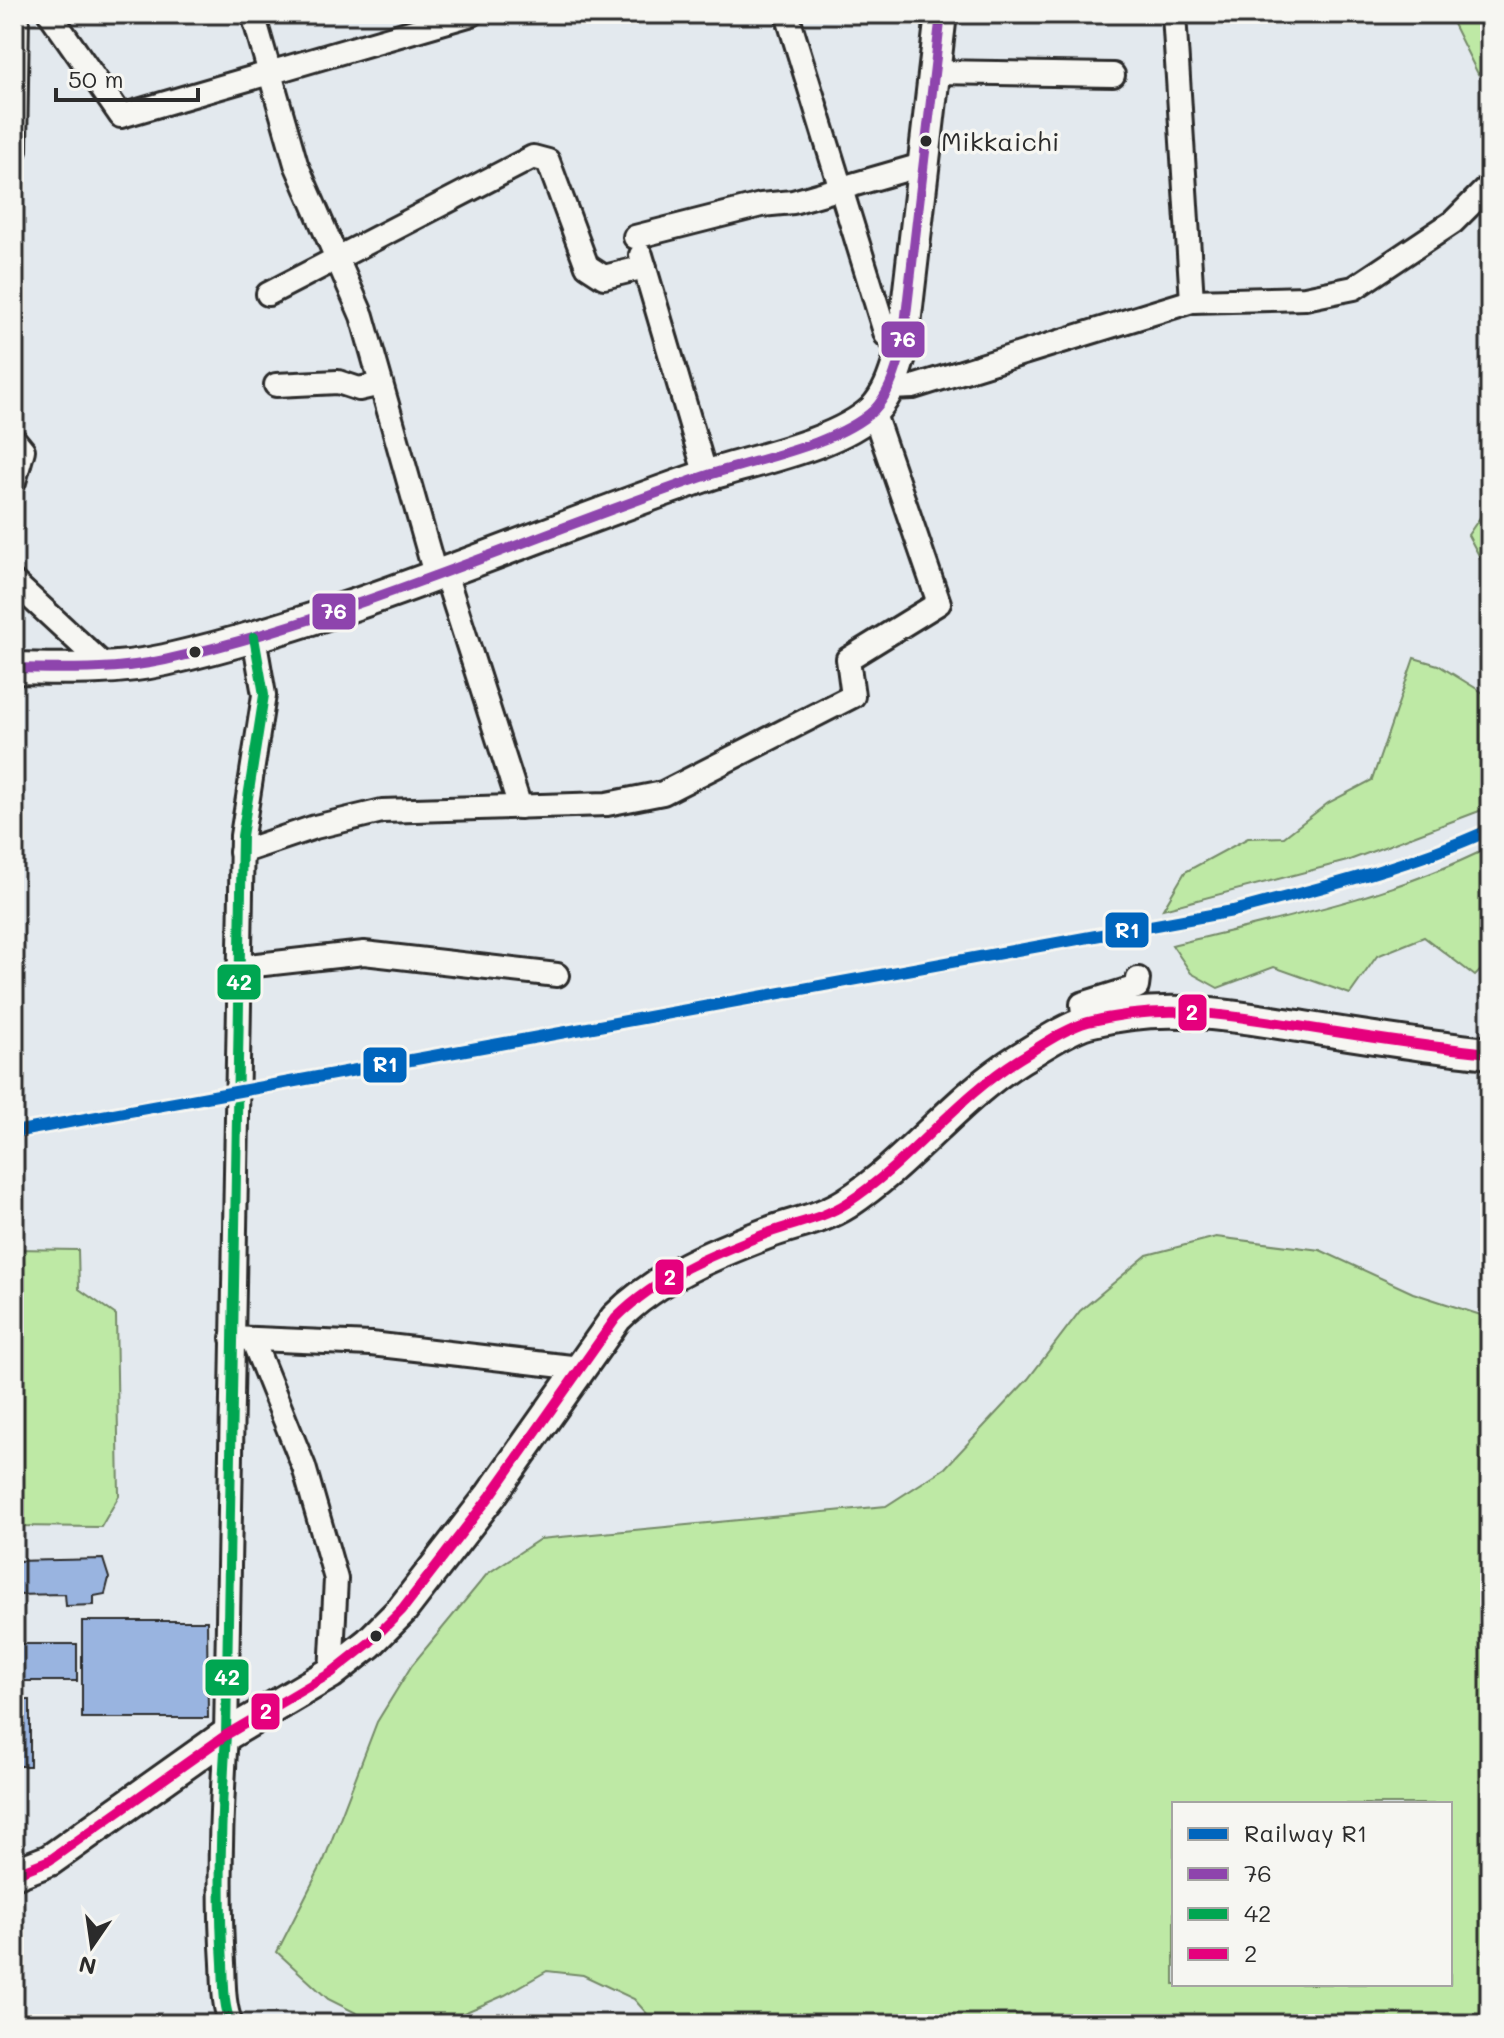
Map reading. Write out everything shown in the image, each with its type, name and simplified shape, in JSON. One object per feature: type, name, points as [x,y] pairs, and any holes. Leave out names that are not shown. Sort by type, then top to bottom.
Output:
[{"type":"street","points":[[15,150],[17,14]]},
{"type":"street","points":[[50,14],[121,116],[472,14]]},
{"type":"street","points":[[253,14],[296,164],[362,316],[440,572],[520,807]]},
{"type":"street","points":[[787,14],[886,335],[902,350]]},
{"type":"street","points":[[241,852],[315,827],[382,811],[607,804],[663,793],[853,696],[848,659],[939,603],[881,400],[902,350],[941,14]]},
{"type":"street","points":[[1174,14],[1192,301]]},
{"type":"street","points":[[935,72],[1113,75]]},
{"type":"street","points":[[268,294],[533,157],[548,161],[587,266],[604,277],[645,267]]},
{"type":"street","points":[[706,476],[633,230],[843,188],[925,164]]},
{"type":"street","points":[[14,668],[108,669],[163,661],[254,637],[706,476],[824,440],[881,400],[913,387],[1192,301],[1305,298],[1354,288],[1453,222],[1490,185]]},
{"type":"street","points":[[276,385],[338,382],[359,389],[381,384]]},
{"type":"street","points":[[14,439],[23,450],[14,482]]},
{"type":"street","points":[[14,582],[108,669]]},
{"type":"street","points":[[231,2024],[226,2013],[222,1945],[226,1735],[242,1340],[234,1126],[241,852],[264,695],[254,637]]},
{"type":"street","points":[[238,967],[364,953],[557,975]]},
{"type":"street","points":[[1084,1023],[1082,1004],[1137,987],[1138,979]]},
{"type":"street","points":[[14,1874],[50,1860],[226,1735],[331,1673],[369,1643],[402,1610],[491,1495],[616,1318],[640,1293],[673,1274],[771,1232],[806,1223],[847,1203],[905,1157],[986,1083],[1084,1023],[1152,1009],[1202,1012],[1490,1053]]},
{"type":"street","points":[[242,1340],[371,1344],[580,1368]]},
{"type":"street","points":[[242,1340],[304,1467],[336,1579],[331,1673]]},
{"type":"green space","points":[[1448,14],[1490,14],[1490,64],[1478,74]]},
{"type":"green space","points":[[1490,503],[1490,576],[1468,535]]},
{"type":"green space","points":[[1414,658],[1438,665],[1490,697],[1490,807],[1347,861],[1163,909],[1185,872],[1248,838],[1284,837],[1328,803],[1372,780]]},
{"type":"green space","points":[[1490,847],[1490,961],[1475,976],[1424,937],[1377,956],[1350,994],[1274,967],[1218,988],[1191,973],[1172,945],[1374,893],[1414,880]]},
{"type":"green space","points":[[1216,1237],[1320,1250],[1413,1293],[1490,1318],[1490,2024],[656,2024],[634,1999],[583,1975],[547,1971],[505,1995],[439,2024],[378,2024],[328,1999],[277,1952],[324,1860],[377,1722],[412,1665],[487,1574],[540,1539],[886,1506],[945,1468],[1028,1379],[1080,1311],[1147,1255]]},
{"type":"green space","points":[[14,1249],[78,1250],[79,1289],[116,1315],[119,1496],[101,1527],[14,1526]]},
{"type":"building","points":[[103,1559],[109,1578],[105,1594],[94,1596],[94,1605],[66,1606],[65,1594],[14,1595],[14,1561]]},
{"type":"building","points":[[82,1621],[207,1621],[208,1718],[82,1718]]},
{"type":"building","points":[[14,1644],[77,1644],[77,1681],[14,1681]]},
{"type":"building","points":[[14,1700],[30,1700],[30,1766],[14,1766]]},
{"type":"rail line","name":"R1","points":[[14,1132],[1233,911],[1395,866],[1490,830]]},
{"type":"transit line","name":"76","points":[[14,668],[127,666],[234,643],[370,599],[705,476],[817,442],[858,422],[874,410],[884,397],[902,350],[941,14]]},
{"type":"transit line","name":"42","points":[[231,2024],[224,1986],[221,1849],[226,1735],[242,836],[264,695],[254,637]]},
{"type":"transit line","name":"2","points":[[14,1874],[50,1860],[226,1735],[331,1673],[369,1643],[402,1610],[491,1495],[616,1318],[632,1303],[668,1278],[707,1258],[818,1217],[847,1203],[891,1169],[996,1075],[1062,1033],[1088,1022],[1116,1016],[1196,1012],[1490,1053]]},
{"type":"place","name":"Mikkaichi","points":[[926,141]]}]
